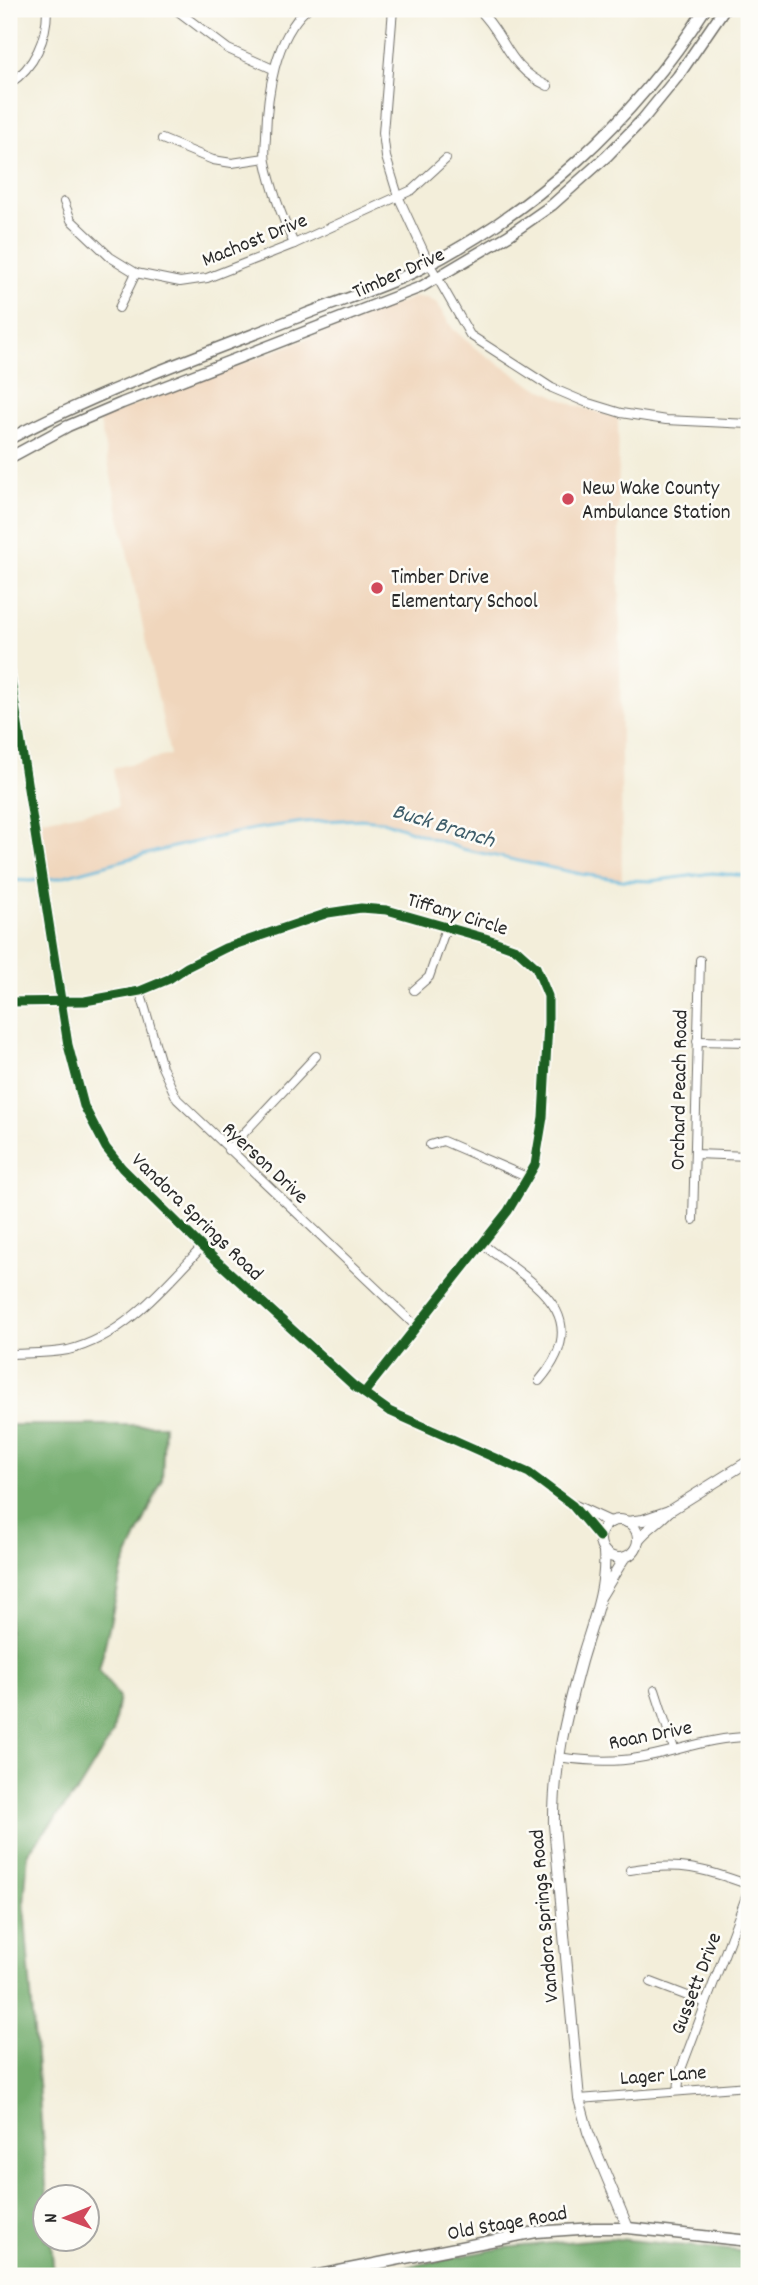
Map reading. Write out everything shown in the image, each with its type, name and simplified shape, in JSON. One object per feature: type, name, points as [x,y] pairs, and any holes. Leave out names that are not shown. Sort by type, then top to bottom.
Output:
[{"type":"main road","name":"Timber Drive","points":[[9,439],[116,388],[414,272],[510,214],[541,192],[596,144],[631,108],[666,66],[705,9]]},
{"type":"main road","name":"Timber Drive","points":[[9,458],[68,426],[122,403],[421,287],[509,235],[552,205],[607,156],[643,119],[678,76],[724,9]]},
{"type":"main road","name":"Old Stage Road","points":[[314,2276],[536,2232],[628,2228],[749,2241]]},
{"type":"street","points":[[9,84],[39,50],[46,27],[47,9]]},
{"type":"street","points":[[176,9],[228,49],[273,69]]},
{"type":"street","points":[[294,244],[277,203],[265,158],[266,114],[273,69],[298,17],[307,9]]},
{"type":"street","points":[[393,9],[383,132],[386,157],[398,196],[429,263],[470,335],[552,388],[585,402],[631,415],[666,421],[749,424]]},
{"type":"street","points":[[478,9],[486,16],[516,64],[530,78],[548,86]]},
{"type":"street","points":[[162,139],[213,160],[232,163],[265,158]]},
{"type":"street","name":"Machost Drive","points":[[64,202],[71,219],[110,257],[136,273],[180,282],[207,278],[294,244],[412,190],[446,159]]},
{"type":"street","points":[[119,308],[136,273]]},
{"type":"street","name":"Vandora Springs Road","points":[[9,667],[62,1002],[78,1085],[85,1106],[106,1148],[129,1176],[202,1247],[354,1386],[389,1411],[529,1473],[572,1505],[600,1537]]},
{"type":"street","name":"Tiffany Circle","points":[[9,1002],[85,1001],[140,991],[169,979],[225,948],[328,913],[361,908],[387,910],[516,949],[536,967],[548,996],[548,1023],[539,1149],[529,1178],[508,1211],[364,1393]]},
{"type":"street","points":[[414,990],[429,977],[446,928]]},
{"type":"street","name":"Orchard Peach Road","points":[[693,1220],[699,960]]},
{"type":"street","name":"Ryerson Drive","points":[[140,991],[169,1087],[177,1099],[417,1327]]},
{"type":"street","points":[[697,1041],[749,1042]]},
{"type":"street","points":[[228,1150],[316,1056]]},
{"type":"street","points":[[430,1145],[443,1141],[529,1178]]},
{"type":"street","points":[[695,1154],[749,1156]]},
{"type":"street","points":[[482,1244],[546,1294],[558,1309],[563,1333],[558,1355],[539,1381]]},
{"type":"street","points":[[9,1354],[69,1350],[102,1337],[144,1307],[202,1247]]},
{"type":"street","points":[[627,1522],[643,1520],[669,1511],[749,1461]]},
{"type":"street","name":"Vandora Springs Road","points":[[572,1505],[610,1522]]},
{"type":"street","points":[[638,1540],[635,1529],[622,1520],[610,1522],[601,1531],[600,1537],[604,1552],[613,1558],[624,1558],[634,1551],[638,1540],[648,1528],[669,1511]]},
{"type":"street","name":"Vandora Springs Road","points":[[604,1552],[601,1597],[576,1681],[558,1757],[554,1825],[579,2099],[588,2132],[628,2228]]},
{"type":"street","name":"Vandora Springs Road","points":[[601,1597],[624,1558]]},
{"type":"street","points":[[655,1690],[674,1749]]},
{"type":"street","name":"Roan Drive","points":[[558,1757],[610,1761],[639,1758],[712,1739],[749,1737]]},
{"type":"street","points":[[630,1870],[657,1866],[700,1868],[749,1887]]},
{"type":"street","name":"Gussett Drive","points":[[678,2091],[680,2072],[749,1887]]},
{"type":"street","points":[[651,1982],[706,2003]]},
{"type":"street","name":"Lager Lane","points":[[579,2099],[749,2086]]},
{"type":"shaded area","name":"Timber Drive Elementary School","points":[[415,297],[427,298],[437,304],[453,329],[475,348],[528,383],[574,405],[618,418],[622,880],[462,849],[383,821],[361,819],[278,825],[223,835],[90,871],[49,879],[40,820],[118,807],[113,768],[170,755],[99,419]]},
{"type":"green space","points":[[9,1425],[164,1425],[162,1481],[123,1567],[99,1670],[119,1697],[113,1733],[79,1789],[28,1852],[24,1904],[46,2184],[32,2184],[32,2254],[52,2254],[54,2276],[9,2276]]},
{"type":"green space","points":[[608,2238],[749,2252],[749,2276],[361,2276],[502,2248]]},
{"type":"waterway","name":"Buck Branch","points":[[9,880],[57,878],[253,829],[303,822],[361,819],[383,821],[462,849],[581,874],[651,881],[712,873],[749,876]]},
{"type":"cycle path","points":[[9,667],[68,1045],[84,1106],[106,1148],[122,1168],[202,1247],[354,1386],[389,1411],[529,1473],[572,1505],[599,1537]]},
{"type":"cycle path","points":[[9,1002],[85,1001],[140,991],[169,979],[225,948],[328,913],[361,908],[387,910],[485,938],[516,949],[536,967],[548,996],[548,1023],[543,1117],[535,1165],[508,1211],[364,1393]]},
{"type":"place","name":"New Wake County Ambulance Station","points":[[568,499]]},
{"type":"place","name":"Timber Drive Elementary School","points":[[377,588]]}]
